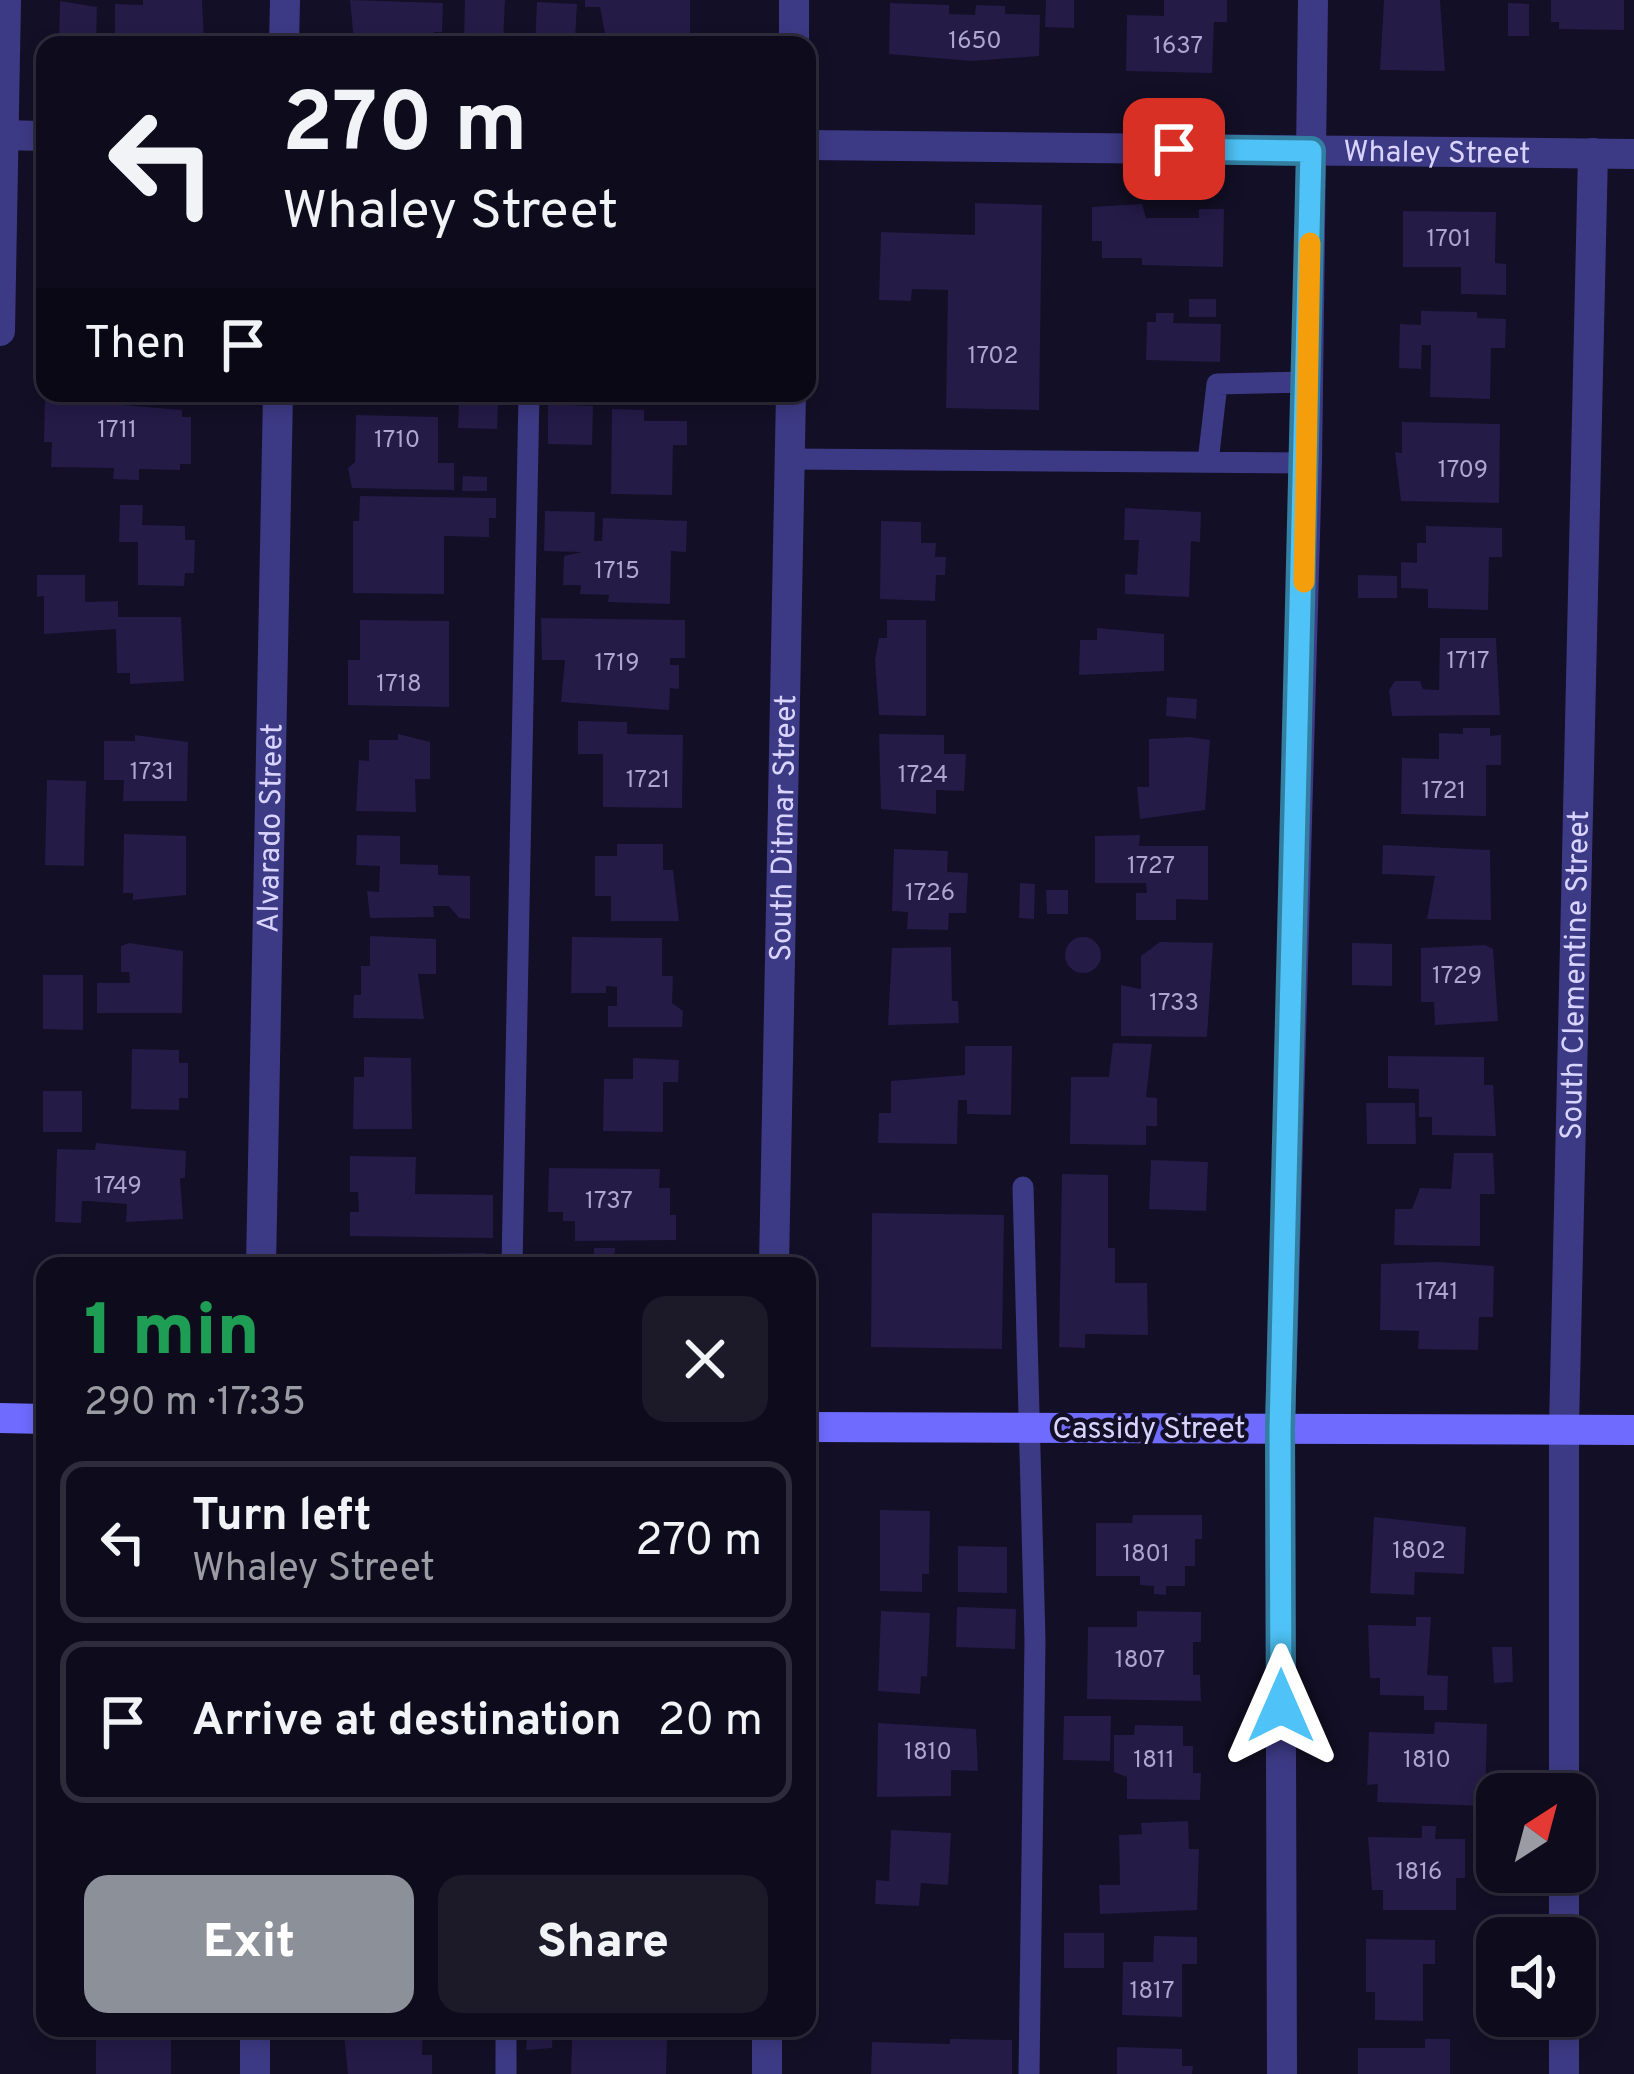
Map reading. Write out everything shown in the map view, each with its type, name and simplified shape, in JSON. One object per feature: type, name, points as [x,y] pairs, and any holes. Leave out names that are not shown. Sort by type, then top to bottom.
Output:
[{"type":"main road","points":[[0,1418],[36,1419]]},
{"type":"main road","name":"Cassidy Street","points":[[816,1427],[1634,1430]]},
{"type":"street","points":[[0,331],[6,0]]},
{"type":"street","points":[[284,36],[285,0]]},
{"type":"street","points":[[794,0],[794,36]]},
{"type":"street","points":[[1282,2074],[1280,1429],[1307,463],[1313,0]]},
{"type":"street","points":[[2,135],[36,136]]},
{"type":"street","name":"Whaley Street","points":[[816,145],[1634,154]]},
{"type":"street","name":"South Clementine Street","points":[[1564,1773],[1564,1428],[1593,154]]},
{"type":"street","name":"Alvarado Street","points":[[261,1257],[278,402]]},
{"type":"street","name":"South Ditmar Street","points":[[774,1257],[791,402]]},
{"type":"street","points":[[255,2037],[255,2074]]},
{"type":"street","points":[[767,2037],[767,2074]]},
{"type":"street","points":[[1564,2037],[1564,2074]]},
{"type":"lane","points":[[1208,462],[1216,384],[1308,382]]},
{"type":"lane","points":[[512,1257],[529,402]]},
{"type":"lane","points":[[791,459],[1307,463]]},
{"type":"lane","points":[[1023,1187],[1035,1641],[1029,2074]]},
{"type":"lane","points":[[506,2037],[506,2074]]},
{"type":"building","points":[[143,0],[202,0],[204,36],[115,34],[115,4],[143,5]]},
{"type":"building","points":[[350,0],[443,3],[442,32],[434,36],[354,36]]},
{"type":"building","points":[[465,0],[505,0],[503,36],[464,36]]},
{"type":"building","points":[[585,0],[690,0],[690,36],[605,36],[600,7],[585,7]]},
{"type":"building","points":[[1046,0],[1074,0],[1074,28],[1045,27]]},
{"type":"building","points":[[1164,0],[1227,0],[1227,22],[1214,22],[1212,73],[1126,71],[1127,15],[1164,16]]},
{"type":"building","points":[[1384,0],[1440,0],[1445,71],[1380,70]]},
{"type":"building","points":[[1551,0],[1624,0],[1624,30],[1559,29],[1559,22],[1551,22]]},
{"type":"building","points":[[60,1],[97,7],[96,36],[59,36]]},
{"type":"building","points":[[537,2],[577,4],[575,36],[535,36]]},
{"type":"building","points":[[890,3],[949,5],[949,14],[975,15],[976,5],[1005,6],[1005,14],[1040,15],[1039,56],[972,61],[889,54]]},
{"type":"building","points":[[1508,3],[1529,4],[1529,36],[1508,36]]},
{"type":"building","points":[[975,203],[1042,205],[1039,410],[946,408],[948,290],[912,289],[911,301],[879,300],[881,232],[975,235]]},
{"type":"building","points":[[1142,204],[1146,218],[1199,218],[1199,209],[1224,209],[1223,267],[1142,265],[1142,258],[1102,258],[1102,241],[1092,241],[1092,207]]},
{"type":"building","points":[[1403,211],[1496,212],[1495,263],[1506,264],[1506,295],[1461,294],[1461,267],[1403,267]]},
{"type":"building","points":[[1189,299],[1216,299],[1216,317],[1189,317]]},
{"type":"building","points":[[1421,311],[1477,312],[1477,318],[1506,319],[1505,348],[1491,348],[1490,399],[1430,397],[1431,345],[1422,345],[1421,369],[1399,368],[1400,324],[1421,325]]},
{"type":"building","points":[[1156,313],[1174,313],[1173,323],[1221,324],[1220,362],[1146,360],[1147,322],[1156,322]]},
{"type":"building","points":[[45,402],[182,410],[182,417],[191,417],[191,464],[180,464],[180,470],[139,469],[139,480],[113,479],[114,468],[51,467],[52,442],[44,442]]},
{"type":"building","points":[[459,403],[498,404],[497,429],[458,428]]},
{"type":"building","points":[[548,404],[593,406],[592,445],[548,444]]},
{"type":"building","points":[[612,409],[644,410],[644,421],[687,421],[687,445],[673,445],[672,495],[611,494]]},
{"type":"building","points":[[356,415],[438,417],[438,463],[454,463],[454,490],[352,488],[348,468],[355,462]]},
{"type":"building","points":[[1402,422],[1500,424],[1499,503],[1401,501],[1395,452],[1402,453]]},
{"type":"building","points":[[463,476],[487,477],[487,491],[462,491]]},
{"type":"building","points":[[360,496],[496,498],[496,518],[489,518],[489,537],[444,536],[444,594],[353,593],[353,521],[359,521]]},
{"type":"building","points":[[120,505],[143,505],[142,525],[185,526],[185,540],[195,540],[194,573],[185,573],[184,586],[138,585],[138,542],[119,542]]},
{"type":"building","points":[[1125,508],[1201,512],[1200,542],[1191,541],[1189,597],[1125,594],[1125,574],[1137,575],[1139,540],[1124,540]]},
{"type":"building","points":[[545,511],[595,512],[594,541],[602,541],[603,518],[687,521],[686,552],[671,551],[670,604],[608,602],[609,595],[580,594],[581,585],[563,585],[564,556],[582,552],[544,551]]},
{"type":"building","points":[[881,521],[921,522],[921,543],[936,543],[935,557],[946,557],[945,575],[936,575],[935,601],[880,599]]},
{"type":"building","points":[[1426,526],[1502,528],[1502,557],[1489,557],[1488,610],[1428,608],[1428,589],[1401,588],[1401,562],[1417,563],[1417,543],[1426,543]]},
{"type":"building","points":[[37,575],[85,575],[85,602],[118,601],[118,617],[181,617],[184,681],[130,684],[130,673],[117,673],[116,629],[44,634],[44,596],[37,597]]},
{"type":"building","points":[[1358,575],[1397,576],[1397,598],[1358,598]]},
{"type":"building","points":[[541,618],[685,620],[685,658],[670,658],[670,665],[679,665],[679,689],[670,688],[669,710],[561,702],[565,660],[542,660]]},
{"type":"building","points":[[360,620],[449,621],[449,707],[348,705],[348,660],[360,660]]},
{"type":"building","points":[[887,620],[926,620],[926,716],[879,715],[875,660],[879,638],[887,638]]},
{"type":"building","points":[[1097,628],[1164,634],[1164,671],[1079,675],[1080,640],[1097,640]]},
{"type":"building","points":[[1440,638],[1496,638],[1500,715],[1392,716],[1389,690],[1395,681],[1420,681],[1423,689],[1439,690]]},
{"type":"building","points":[[1167,697],[1197,699],[1196,719],[1166,716]]},
{"type":"building","points":[[578,721],[627,722],[627,734],[683,735],[682,808],[603,807],[603,754],[578,754]]},
{"type":"building","points":[[1463,728],[1490,728],[1490,736],[1501,735],[1501,765],[1486,765],[1486,816],[1401,814],[1402,758],[1439,759],[1439,733],[1463,734]]},
{"type":"building","points":[[398,734],[430,742],[430,779],[415,779],[416,812],[356,811],[359,760],[369,761],[369,740],[398,740]]},
{"type":"building","points":[[879,734],[944,735],[944,754],[966,754],[964,791],[936,790],[936,814],[881,809]]},
{"type":"building","points":[[135,735],[188,742],[187,801],[123,801],[124,780],[104,780],[104,741],[135,741]]},
{"type":"building","points":[[1149,739],[1210,740],[1205,810],[1140,819],[1137,787],[1149,787]]},
{"type":"building","points":[[47,780],[86,781],[84,866],[45,865]]},
{"type":"building","points":[[124,834],[186,836],[186,895],[133,900],[133,893],[123,893]]},
{"type":"building","points":[[357,835],[400,836],[400,864],[438,865],[438,875],[470,876],[470,919],[459,918],[449,906],[433,906],[434,917],[370,918],[367,891],[379,892],[380,866],[356,865]]},
{"type":"building","points":[[1140,835],[1139,846],[1208,846],[1208,900],[1176,899],[1176,920],[1136,920],[1136,893],[1147,893],[1146,883],[1095,883],[1095,836]]},
{"type":"building","points":[[617,844],[663,844],[663,870],[673,870],[679,921],[611,921],[611,896],[595,896],[595,856],[617,856]]},
{"type":"building","points":[[1383,845],[1490,850],[1491,920],[1427,919],[1435,876],[1382,874]]},
{"type":"building","points":[[894,849],[948,851],[947,872],[968,873],[966,913],[949,913],[948,930],[907,929],[908,912],[892,911]]},
{"type":"building","points":[[1020,883],[1035,884],[1034,919],[1019,918]]},
{"type":"building","points":[[1046,890],[1068,890],[1068,914],[1047,914]]},
{"type":"building","points":[[370,936],[436,939],[436,974],[418,974],[424,1019],[353,1018],[354,995],[361,995],[361,966],[370,966]]},
{"type":"building","points":[[572,937],[662,938],[662,976],[673,976],[672,1003],[683,1011],[682,1027],[608,1027],[608,1006],[617,1006],[617,987],[606,986],[606,993],[571,993]]},
{"type":"building","points":[[1083,937],[1096,942],[1101,955],[1096,968],[1083,973],[1070,968],[1065,955],[1070,942]]},
{"type":"building","points":[[1160,942],[1213,943],[1207,1037],[1121,1036],[1121,985],[1141,989],[1141,956]]},
{"type":"building","points":[[129,943],[183,951],[182,1013],[97,1013],[97,983],[130,983],[129,972],[121,972],[121,946]]},
{"type":"building","points":[[1352,943],[1392,944],[1392,986],[1352,985]]},
{"type":"building","points":[[1485,945],[1493,949],[1498,1021],[1435,1025],[1434,1002],[1421,1002],[1421,948]]},
{"type":"building","points":[[951,947],[952,1001],[958,1001],[959,1023],[888,1025],[892,948]]},
{"type":"building","points":[[43,975],[83,975],[83,1030],[43,1029]]},
{"type":"building","points":[[1113,1043],[1152,1044],[1146,1097],[1157,1098],[1157,1126],[1146,1126],[1146,1145],[1070,1144],[1071,1077],[1109,1077]]},
{"type":"building","points":[[965,1046],[1012,1046],[1011,1115],[967,1114],[967,1100],[958,1100],[957,1144],[878,1143],[879,1113],[891,1113],[891,1081],[965,1075]]},
{"type":"building","points":[[132,1049],[179,1050],[179,1063],[188,1063],[188,1098],[179,1098],[179,1110],[131,1109]]},
{"type":"building","points":[[1388,1056],[1484,1057],[1484,1085],[1493,1085],[1496,1136],[1432,1135],[1432,1117],[1419,1117],[1419,1089],[1388,1088]]},
{"type":"building","points":[[364,1057],[411,1058],[412,1129],[353,1129],[354,1077],[364,1077]]},
{"type":"building","points":[[633,1058],[679,1060],[678,1082],[663,1082],[663,1132],[603,1131],[604,1079],[633,1079]]},
{"type":"building","points":[[43,1091],[82,1091],[82,1132],[43,1132]]},
{"type":"building","points":[[1366,1103],[1415,1103],[1416,1144],[1367,1144]]},
{"type":"building","points":[[96,1143],[186,1151],[185,1178],[180,1178],[183,1219],[126,1222],[127,1204],[82,1201],[81,1223],[55,1222],[57,1149],[95,1150]]},
{"type":"building","points":[[1454,1153],[1493,1153],[1495,1194],[1480,1194],[1480,1246],[1394,1245],[1395,1209],[1412,1209],[1420,1188],[1451,1189]]},
{"type":"building","points":[[350,1156],[416,1157],[415,1194],[493,1195],[493,1238],[350,1236],[350,1212],[359,1212],[358,1192],[350,1192]]},
{"type":"building","points":[[1151,1160],[1208,1162],[1206,1211],[1149,1209]]},
{"type":"building","points":[[549,1168],[660,1169],[659,1188],[670,1188],[676,1240],[575,1241],[575,1221],[563,1221],[563,1212],[548,1212]]},
{"type":"building","points":[[1062,1174],[1108,1175],[1108,1248],[1115,1248],[1115,1283],[1147,1283],[1148,1335],[1085,1334],[1085,1348],[1059,1347]]},
{"type":"building","points":[[872,1213],[1004,1215],[1002,1349],[871,1347]]},
{"type":"building","points":[[594,1248],[615,1248],[614,1257],[594,1257]]},
{"type":"building","points":[[485,1253],[485,1257],[425,1257]]},
{"type":"building","points":[[544,1254],[583,1255],[583,1257]]},
{"type":"building","points":[[1381,1264],[1494,1266],[1493,1317],[1479,1317],[1478,1350],[1418,1349],[1419,1331],[1380,1330]]},
{"type":"building","points":[[34,1277],[36,1277],[36,1323]]},
{"type":"building","points":[[880,1510],[930,1511],[929,1574],[922,1574],[922,1592],[880,1591]]},
{"type":"building","points":[[1133,1515],[1202,1515],[1202,1539],[1195,1539],[1195,1566],[1185,1566],[1185,1586],[1166,1586],[1166,1595],[1154,1594],[1154,1586],[1140,1585],[1140,1576],[1096,1576],[1096,1523],[1132,1523]]},
{"type":"building","points":[[1374,1517],[1466,1527],[1464,1574],[1415,1572],[1414,1595],[1370,1593]]},
{"type":"building","points":[[958,1546],[1007,1547],[1007,1593],[958,1592]]},
{"type":"building","points":[[957,1607],[1016,1609],[1015,1649],[956,1647]]},
{"type":"building","points":[[881,1611],[930,1613],[927,1677],[921,1676],[920,1694],[878,1691]]},
{"type":"building","points":[[1137,1611],[1201,1612],[1201,1642],[1193,1642],[1193,1675],[1200,1675],[1201,1701],[1087,1699],[1088,1627],[1137,1627]]},
{"type":"building","points":[[1416,1617],[1431,1617],[1427,1675],[1448,1676],[1447,1710],[1424,1710],[1424,1696],[1380,1695],[1380,1678],[1370,1678],[1368,1625],[1416,1626]]},
{"type":"building","points":[[1492,1647],[1512,1647],[1513,1682],[1494,1683]]},
{"type":"building","points":[[1064,1716],[1111,1716],[1110,1761],[1063,1760]]},
{"type":"building","points":[[1435,1722],[1487,1724],[1486,1773],[1476,1773],[1476,1806],[1377,1802],[1378,1784],[1367,1785],[1369,1732],[1434,1734]]},
{"type":"building","points":[[878,1723],[976,1729],[978,1771],[951,1770],[951,1796],[877,1797]]},
{"type":"building","points":[[1135,1725],[1183,1726],[1183,1746],[1193,1746],[1193,1773],[1201,1773],[1200,1800],[1127,1799],[1127,1777],[1114,1772],[1114,1735],[1134,1735]]},
{"type":"building","points":[[1188,1821],[1189,1849],[1199,1849],[1197,1910],[1100,1914],[1099,1885],[1120,1885],[1119,1835],[1142,1834],[1141,1823]]},
{"type":"building","points":[[1422,1826],[1436,1826],[1435,1839],[1465,1839],[1465,1878],[1456,1878],[1456,1910],[1383,1910],[1383,1890],[1372,1890],[1368,1837],[1422,1838]]},
{"type":"building","points":[[891,1830],[951,1833],[948,1885],[921,1883],[919,1906],[875,1904],[876,1880],[889,1881]]},
{"type":"building","points":[[1064,1933],[1104,1933],[1104,1968],[1064,1968]]},
{"type":"building","points":[[1154,1936],[1197,1937],[1197,1964],[1182,1964],[1182,2017],[1122,2015],[1123,1962],[1153,1962]]},
{"type":"building","points":[[1366,1939],[1435,1940],[1435,1964],[1423,1964],[1423,2021],[1375,2020],[1375,1992],[1366,1992]]},
{"type":"building","points":[[96,2037],[171,2037],[171,2074],[96,2074]]},
{"type":"building","points":[[344,2037],[423,2037],[422,2055],[432,2055],[432,2074],[348,2074]]},
{"type":"building","points":[[527,2037],[553,2037],[552,2048],[526,2050]]},
{"type":"building","points":[[950,2039],[1012,2040],[1012,2074],[871,2074],[872,2042],[950,2044]]},
{"type":"building","points":[[1425,2039],[1450,2039],[1450,2074],[1358,2074],[1358,2048],[1425,2048]]},
{"type":"building","points":[[572,2040],[667,2040],[666,2074],[571,2074]]},
{"type":"building","points":[[1117,2047],[1182,2049],[1182,2066],[1193,2066],[1192,2074],[1117,2074]]},
{"type":"slow traffic","points":[[1304,582],[1310,243]]},
{"type":"route","points":[[1174,149],[1311,151],[1280,1429],[1281,1706]]}]
